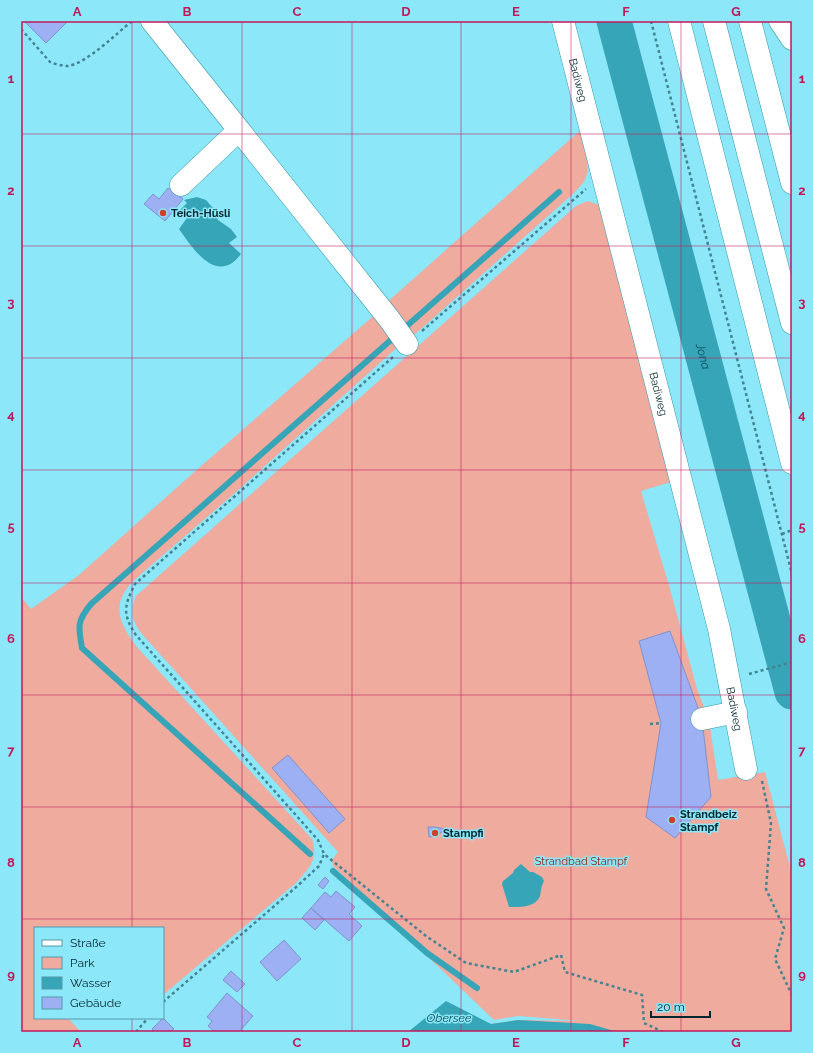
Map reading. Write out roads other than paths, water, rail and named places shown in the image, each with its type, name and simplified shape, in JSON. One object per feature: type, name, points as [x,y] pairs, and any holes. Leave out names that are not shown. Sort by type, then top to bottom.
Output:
[{"type":"lane","points":[[152,21],[406,341]]},
{"type":"lane","name":"Badiweg","points":[[563,21],[719,629],[736,712],[754,774]]},
{"type":"lane","points":[[679,21],[792,463]]},
{"type":"lane","points":[[714,21],[792,323]]},
{"type":"lane","points":[[750,21],[792,183]]},
{"type":"lane","points":[[780,21],[792,39]]},
{"type":"lane","points":[[181,185],[239,130]]},
{"type":"lane","points":[[702,719],[736,712]]},
{"type":"water","points":[[197,197],[206,200],[213,208],[218,220],[231,229],[237,237],[229,243],[241,254],[232,263],[223,266],[215,265],[206,261],[191,246],[179,229],[187,218],[179,211],[187,203],[184,200]]},
{"type":"water","points":[[521,864],[530,872],[542,877],[544,881],[540,896],[535,903],[531,905],[509,907],[502,884],[503,881]]},
{"type":"water","name":"Obersee","points":[[446,1001],[491,1024],[518,1020],[590,1024],[618,1032],[408,1032]]},
{"type":"waterway","name":"Jona","points":[[614,21],[792,692]]},
{"type":"waterway","points":[[310,854],[82,648],[79,629],[81,620],[91,604],[559,192]]},
{"type":"waterway","points":[[333,871],[427,953],[477,988]]},
{"type":"place","name":"Teich-Hüsli","points":[[163,213]]},
{"type":"place","name":"Strandbeiz Stampf","points":[[672,820]]},
{"type":"place","name":"Stampfi","points":[[435,833]]},
{"type":"park label","name":"Strandbad Stampf","points":[[581,861]]}]
